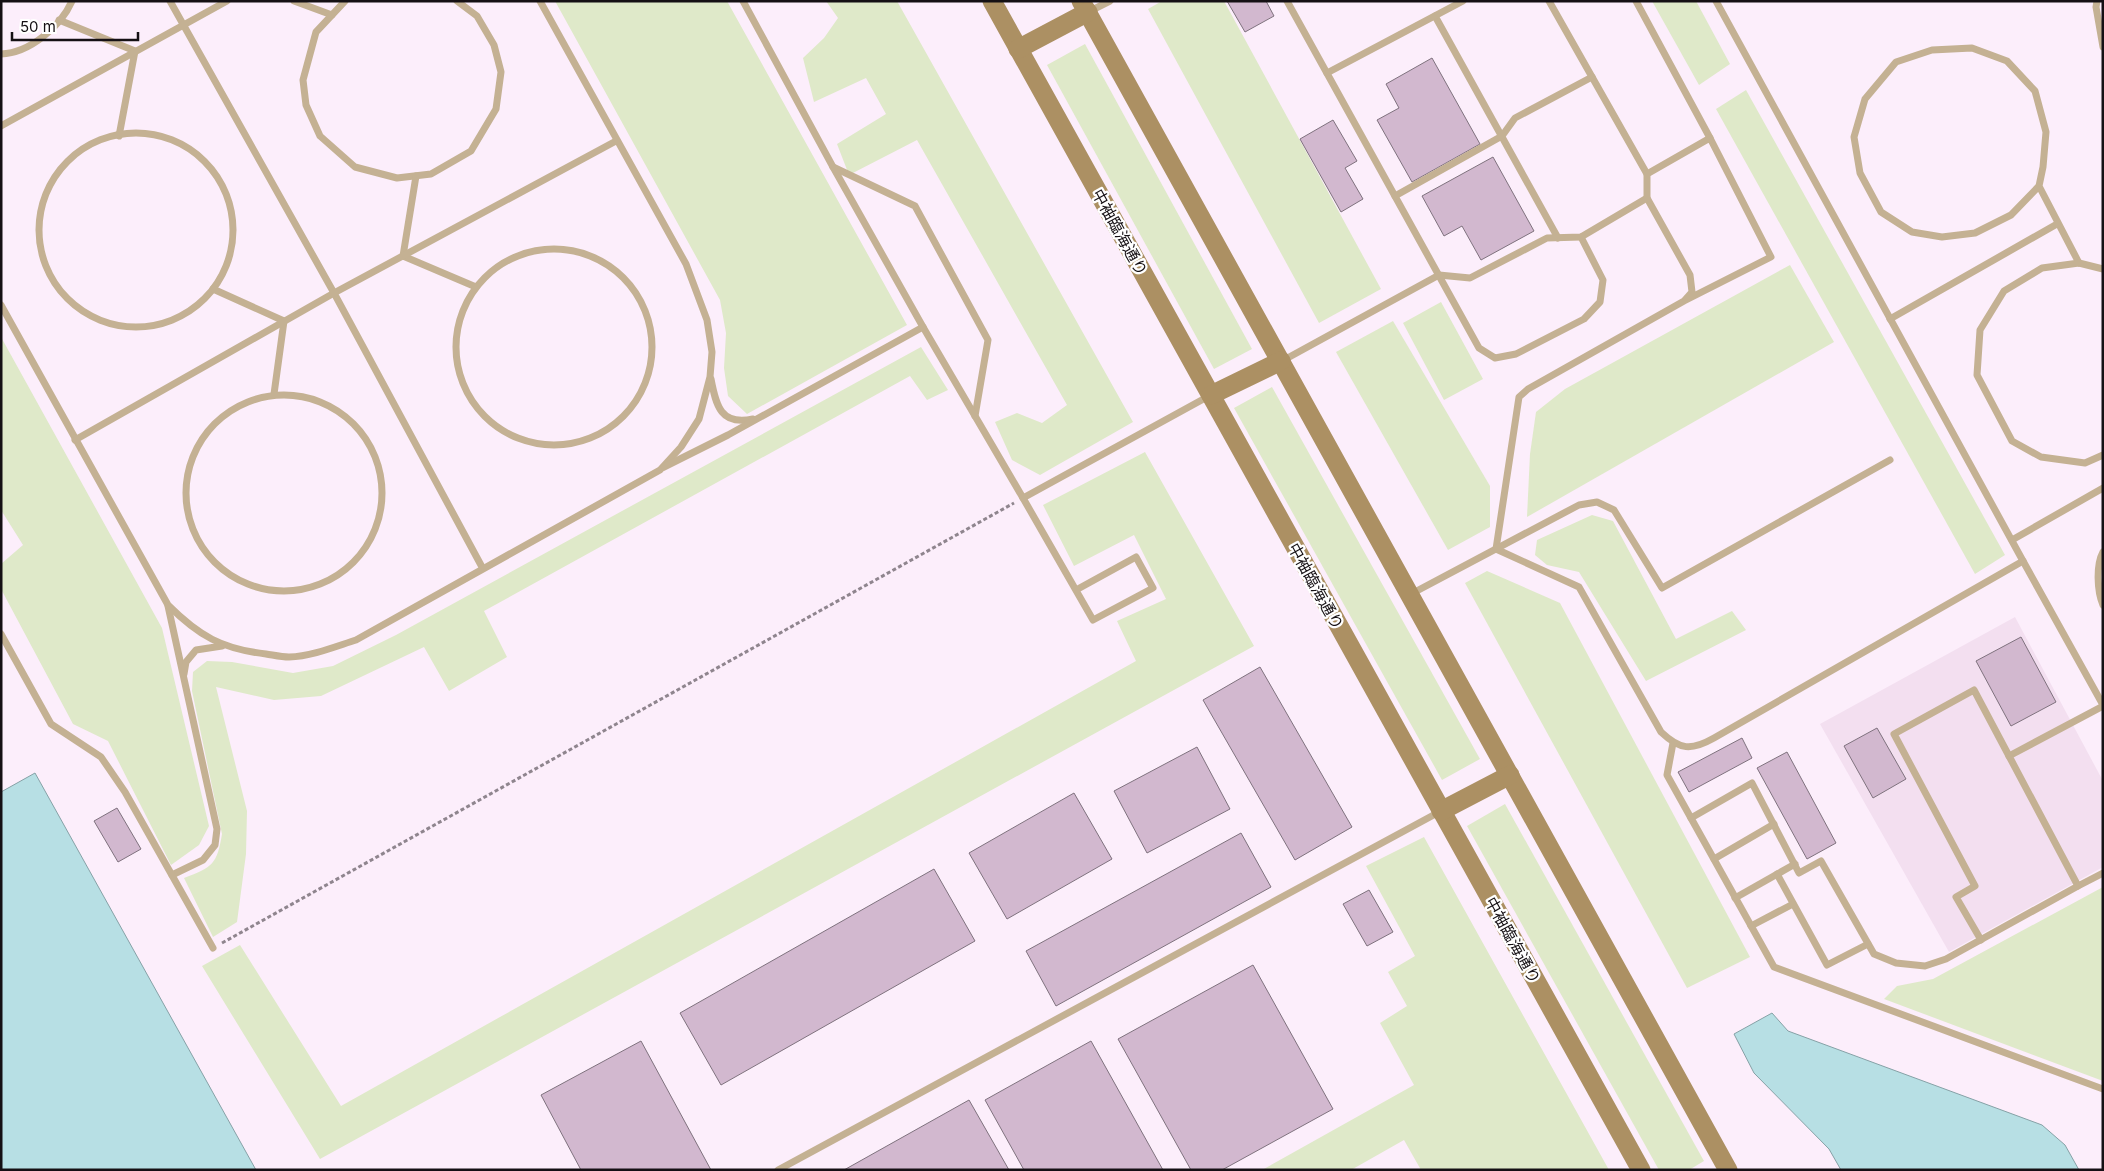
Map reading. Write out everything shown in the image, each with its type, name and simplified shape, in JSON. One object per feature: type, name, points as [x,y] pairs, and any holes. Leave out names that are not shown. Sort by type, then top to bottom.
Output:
[{"type":"street","name":"中袖臨海通り","points":[[992,1],[1641,1170]]},
{"type":"street","points":[[1018,49],[1085,7],[1728,1170]]},
{"type":"street","points":[[1210,396],[1281,361]]},
{"type":"street","points":[[1441,811],[1510,775]]},
{"type":"lane","points":[[1,54],[10,54],[41,39],[67,12],[72,1]]},
{"type":"lane","points":[[170,1],[334,293],[482,568]]},
{"type":"lane","points":[[1,126],[227,1]]},
{"type":"lane","points":[[294,1],[332,15]]},
{"type":"lane","points":[[345,1],[316,32],[303,80],[306,105],[320,136],[355,167],[397,178],[431,174],[471,150],[496,109],[500,72],[494,45],[477,16],[457,1]]},
{"type":"lane","points":[[540,1],[616,141],[686,264],[707,320],[712,352],[710,377],[699,420],[681,447],[660,470]]},
{"type":"lane","points":[[743,1],[923,327],[1076,590],[1094,620],[1153,588],[1136,557],[1076,590]]},
{"type":"lane","points":[[1085,7],[1110,1]]},
{"type":"lane","points":[[1287,1],[1479,348],[1495,358],[1516,354],[1584,319],[1600,302],[1603,280],[1581,237]]},
{"type":"lane","points":[[1327,73],[1463,1]]},
{"type":"lane","points":[[1548,1],[1647,174],[1646,198],[1690,275],[1692,292],[1684,302]]},
{"type":"lane","points":[[1496,549],[1519,397],[1528,389],[1684,302],[1771,257],[1710,138],[1636,1]]},
{"type":"lane","points":[[1716,1],[2103,706],[2009,756]]},
{"type":"lane","points":[[2098,1],[2096,8],[2103,47]]},
{"type":"lane","points":[[1435,16],[1558,238]]},
{"type":"lane","points":[[59,20],[135,51]]},
{"type":"lane","points":[[2039,186],[2011,215],[1975,233],[1942,238],[1912,232],[1881,212],[1860,173],[1854,136],[1865,99],[1896,62],[1932,50],[1972,48],[2007,61],[2035,91],[2046,132],[2043,167],[2039,186],[2057,224],[2079,263]]},
{"type":"lane","points":[[119,136],[135,51]]},
{"type":"lane","points":[[1395,196],[1502,136],[1515,118],[1592,78]]},
{"type":"lane","points":[[153,133],[185,145],[199,155],[220,181],[228,198],[234,232],[229,260],[213,290],[192,309],[158,324],[124,327],[105,322],[75,307],[61,293],[40,251],[38,218],[42,199],[65,161],[104,137],[153,133]]},
{"type":"lane","points":[[1647,174],[1710,138]]},
{"type":"lane","points":[[75,440],[334,293],[616,141]]},
{"type":"lane","points":[[833,167],[915,206],[988,340],[975,416]]},
{"type":"lane","points":[[403,256],[416,176]]},
{"type":"lane","points":[[1281,361],[1439,275],[1470,278],[1546,238],[1581,237],[1646,198]]},
{"type":"lane","points":[[1890,318],[2057,224]]},
{"type":"lane","points":[[567,249],[609,264],[634,288],[650,319],[654,353],[651,369],[649,377],[633,408],[594,438],[560,446],[524,442],[493,426],[471,402],[455,358],[458,323],[476,287],[501,264],[533,251],[567,249]]},
{"type":"lane","points":[[403,256],[476,287]]},
{"type":"lane","points":[[2103,270],[2079,263],[2042,268],[2004,291],[1980,330],[1976,375],[2012,441],[2041,457],[2085,463],[2103,456]]},
{"type":"lane","points":[[213,290],[284,322]]},
{"type":"lane","points":[[1,305],[168,605],[190,626],[217,643],[252,653],[288,657],[323,651],[356,640],[482,568],[923,327]]},
{"type":"lane","points":[[274,394],[284,322]]},
{"type":"lane","points":[[710,377],[713,394],[719,410],[729,419],[741,421],[760,417]]},
{"type":"lane","points":[[287,393],[320,400],[347,416],[371,445],[383,490],[378,524],[370,543],[347,569],[326,583],[292,592],[272,592],[225,574],[195,540],[183,490],[196,443],[231,408],[263,395],[274,394],[287,393]]},
{"type":"lane","points":[[1023,498],[1210,396]]},
{"type":"lane","points":[[1410,594],[1579,505],[1597,502],[1614,510],[1662,588],[1890,460]]},
{"type":"lane","points":[[2012,540],[2103,488]]},
{"type":"lane","points":[[1496,549],[1579,587],[1661,732],[1673,743],[1689,747],[1702,745],[2023,561]]},
{"type":"lane","points":[[2103,552],[2100,558],[2099,596],[2103,605]]},
{"type":"lane","points":[[168,605],[216,829],[215,845],[203,860],[172,875]]},
{"type":"lane","points":[[1,634],[51,724],[101,757],[125,792],[213,948]]},
{"type":"lane","points":[[183,680],[186,662],[196,650],[227,646]]},
{"type":"lane","points":[[1981,940],[1956,897],[1975,886],[1894,734],[1974,690],[2078,886]]},
{"type":"lane","points":[[1673,743],[1667,775],[1774,967],[2103,1089]]},
{"type":"lane","points":[[1691,818],[1752,784],[1799,873],[1821,861],[1874,954],[1896,964],[1925,966],[1946,959],[2103,873]]},
{"type":"lane","points":[[778,1170],[1441,811]]},
{"type":"lane","points":[[1714,859],[1774,824]]},
{"type":"lane","points":[[1735,898],[1795,864]]},
{"type":"lane","points":[[1777,874],[1827,965],[1868,944]]},
{"type":"lane","points":[[1751,926],[1793,904]]},
{"type":"path","points":[[213,948],[1023,498]]},
{"type":"shaded area","points":[[2015,617],[2103,781],[2103,867],[1949,952],[1820,724]]},
{"type":"green space","points":[[555,1],[727,1],[907,325],[747,414],[728,396],[724,368],[726,333],[720,300]]},
{"type":"green space","points":[[826,1],[897,1],[1133,422],[1040,475],[1012,460],[995,422],[1017,413],[1042,423],[1067,405],[917,140],[849,175],[837,144],[886,114],[866,78],[814,102],[803,58],[824,38],[838,18]]},
{"type":"green space","points":[[1162,1],[1224,1],[1381,289],[1319,323],[1148,9]]},
{"type":"green space","points":[[1652,1],[1696,1],[1730,64],[1699,85]]},
{"type":"green space","points":[[1085,44],[1252,349],[1214,369],[1047,65]]},
{"type":"green space","points":[[1746,90],[2005,555],[1975,574],[1716,109]]},
{"type":"green space","points":[[1790,265],[1834,342],[1527,517],[1530,454],[1536,412],[1565,389]]},
{"type":"green space","points":[[1441,302],[1483,379],[1444,400],[1403,323]]},
{"type":"green space","points":[[1393,321],[1490,486],[1490,527],[1448,550],[1336,352]]},
{"type":"green space","points":[[1,337],[162,628],[209,826],[199,845],[171,865],[108,741],[73,724],[1,589],[1,564],[23,545],[1,510]]},
{"type":"green space","points":[[921,347],[948,390],[927,400],[910,376],[484,611],[507,657],[449,691],[424,647],[321,696],[274,700],[216,687],[247,811],[246,854],[237,922],[213,937],[184,878],[201,871],[212,863],[218,852],[222,834],[192,691],[193,672],[207,661],[232,662],[293,673],[333,666],[396,635]]},
{"type":"green space","points":[[1272,387],[1480,759],[1442,780],[1234,408]]},
{"type":"green space","points":[[1145,452],[1254,646],[320,1159],[202,966],[240,945],[341,1106],[1136,661],[1117,621],[1166,599],[1134,535],[1074,566],[1043,505]]},
{"type":"green space","points":[[1592,515],[1613,521],[1676,639],[1732,611],[1746,630],[1646,681],[1579,572],[1547,565],[1535,555],[1537,540]]},
{"type":"green space","points":[[1487,571],[1560,603],[1750,957],[1687,988],[1465,583]]},
{"type":"green space","points":[[1505,804],[1704,1161],[1689,1170],[1659,1170],[1467,826]]},
{"type":"green space","points":[[1424,837],[1609,1170],[1421,1170],[1404,1140],[1351,1170],[1262,1170],[1414,1085],[1380,1023],[1407,1006],[1388,972],[1415,956],[1366,866]]},
{"type":"green space","points":[[2103,887],[2103,1081],[1884,999],[1897,986],[1933,979]]},
{"type":"water","points":[[35,773],[256,1170],[1,1170],[1,792]]},
{"type":"water","points":[[1772,1013],[1788,1031],[2042,1125],[2065,1145],[2079,1170],[1841,1170],[1829,1149],[1754,1073],[1734,1034]]},
{"type":"building","points":[[1227,1],[1266,1],[1274,16],[1245,32]]},
{"type":"building","points":[[1432,58],[1480,144],[1412,182],[1377,120],[1399,108],[1386,84]]},
{"type":"building","points":[[1333,120],[1357,161],[1345,168],[1363,199],[1341,212],[1300,139]]},
{"type":"building","points":[[1493,157],[1534,231],[1481,260],[1462,226],[1444,236],[1422,196]]},
{"type":"building","points":[[2021,637],[2056,702],[2011,726],[1976,661]]},
{"type":"building","points":[[1260,667],[1352,827],[1295,860],[1203,700]]},
{"type":"building","points":[[1877,728],[1906,779],[1873,798],[1844,746]]},
{"type":"building","points":[[1742,738],[1752,758],[1689,792],[1678,772]]},
{"type":"building","points":[[1197,747],[1230,809],[1147,853],[1114,791]]},
{"type":"building","points":[[1787,752],[1836,843],[1807,859],[1757,768]]},
{"type":"building","points":[[1074,793],[1112,859],[1007,919],[969,853]]},
{"type":"building","points":[[117,808],[141,849],[118,862],[94,821]]},
{"type":"building","points":[[1241,833],[1271,887],[1056,1006],[1026,951]]},
{"type":"building","points":[[934,869],[975,941],[721,1085],[680,1013]]},
{"type":"building","points":[[1369,890],[1393,932],[1367,946],[1343,904]]},
{"type":"building","points":[[1253,965],[1333,1109],[1222,1170],[1191,1170],[1118,1039]]},
{"type":"building","points":[[641,1041],[711,1170],[581,1170],[541,1095]]},
{"type":"building","points":[[1091,1041],[1163,1170],[1024,1170],[985,1100]]},
{"type":"building","points":[[969,1100],[1009,1170],[844,1170]]}]
